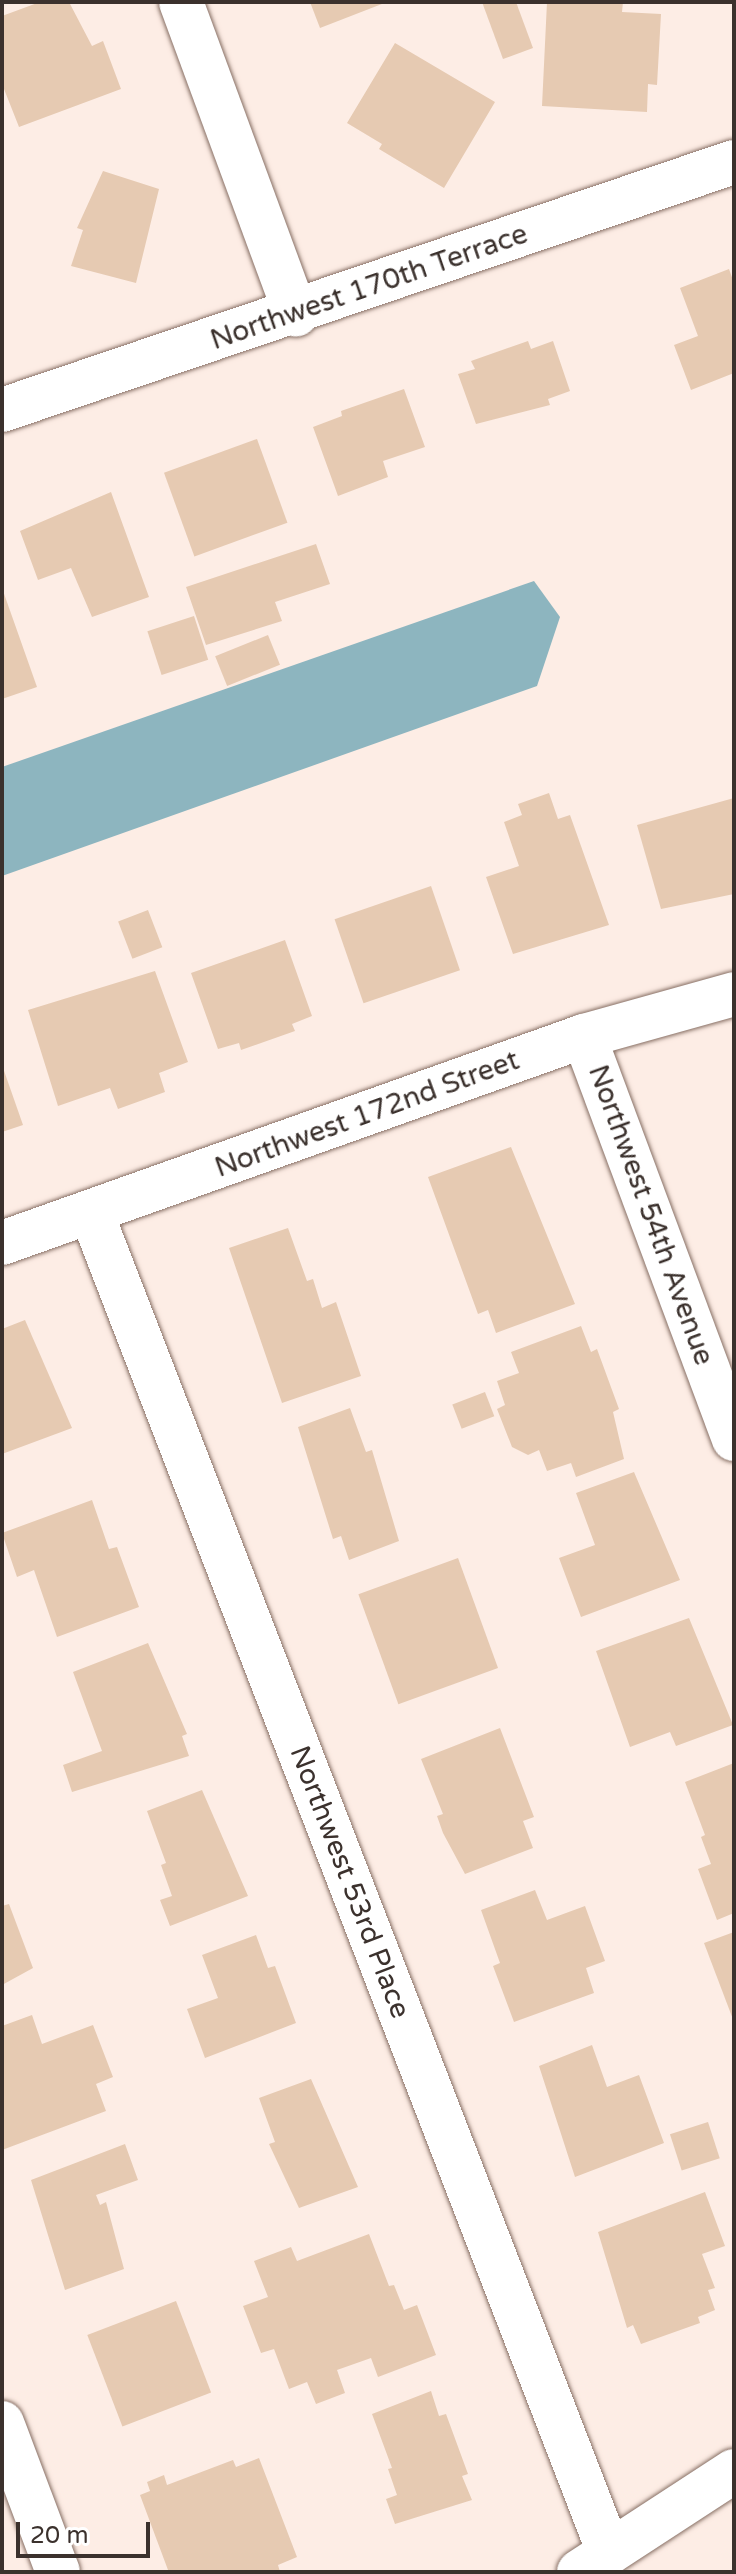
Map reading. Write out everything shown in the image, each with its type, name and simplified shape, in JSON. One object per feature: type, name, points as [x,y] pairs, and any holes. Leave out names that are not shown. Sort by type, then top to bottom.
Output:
[{"type":"street","points":[[181,2],[296,314]]},
{"type":"street","name":"Northwest 170th Terrace","points":[[2,410],[296,314],[734,162]]},
{"type":"street","name":"Northwest 172nd Street","points":[[2,1243],[584,1036],[734,994]]},
{"type":"street","name":"Northwest 54th Avenue","points":[[584,1036],[734,1439]]},
{"type":"street","name":"Northwest 53rd Place","points":[[91,1212],[594,2562]]},
{"type":"street","points":[[2,2423],[58,2572]]},
{"type":"street","points":[[594,2562],[734,2471]]},
{"type":"water","points":[[534,581],[560,617],[537,686],[2,876],[2,767]]},
{"type":"building","points":[[40,2],[69,2],[92,46],[103,41],[121,89],[19,127],[4,89],[2,16]]},
{"type":"building","points":[[310,2],[387,2],[320,28]]},
{"type":"building","points":[[482,2],[516,2],[533,48],[503,59]]},
{"type":"building","points":[[547,2],[623,2],[622,12],[661,14],[657,85],[648,84],[647,112],[542,106]]},
{"type":"building","points":[[395,43],[495,102],[444,188],[379,149],[382,144],[347,123]]},
{"type":"building","points":[[103,171],[159,189],[136,283],[71,266],[83,230],[77,228]]},
{"type":"building","points":[[729,269],[734,283],[734,373],[691,390],[674,345],[698,336],[680,288]]},
{"type":"building","points":[[528,341],[531,349],[553,341],[570,391],[548,399],[550,405],[476,424],[458,374],[475,369],[471,361]]},
{"type":"building","points":[[404,389],[425,447],[383,461],[388,477],[338,496],[313,427],[342,416],[341,411]]},
{"type":"building","points":[[257,439],[287,523],[194,556],[164,473]]},
{"type":"building","points":[[111,492],[149,597],[92,617],[71,568],[38,580],[20,531]]},
{"type":"building","points":[[316,544],[330,584],[275,602],[282,621],[206,645],[186,587]]},
{"type":"building","points":[[2,588],[37,687],[2,699]]},
{"type":"building","points":[[194,616],[208,660],[162,675],[147,631]]},
{"type":"building","points":[[268,635],[280,665],[227,686],[215,656]]},
{"type":"building","points":[[549,793],[558,819],[570,815],[609,925],[513,954],[486,877],[519,866],[504,822],[522,815],[518,804]]},
{"type":"building","points":[[734,798],[734,894],[661,909],[637,825]]},
{"type":"building","points":[[431,886],[460,970],[364,1003],[335,919]]},
{"type":"building","points":[[148,910],[162,947],[132,959],[118,921]]},
{"type":"building","points":[[285,940],[312,1016],[292,1024],[295,1031],[241,1050],[239,1043],[218,1049],[191,973]]},
{"type":"building","points":[[155,971],[188,1062],[159,1073],[165,1092],[118,1109],[110,1088],[58,1106],[28,1010]]},
{"type":"building","points":[[2,1065],[23,1125],[2,1132]]},
{"type":"building","points":[[511,1147],[575,1304],[496,1333],[488,1310],[478,1314],[428,1177]]},
{"type":"building","points":[[288,1228],[307,1281],[313,1279],[322,1308],[336,1302],[361,1376],[282,1403],[229,1248]]},
{"type":"building","points":[[25,1320],[72,1428],[2,1454],[2,1329]]},
{"type":"building","points":[[581,1326],[591,1352],[597,1349],[619,1409],[613,1412],[624,1459],[576,1477],[571,1463],[547,1471],[539,1450],[528,1455],[512,1447],[497,1409],[505,1405],[497,1381],[519,1373],[511,1352]]},
{"type":"building","points":[[485,1392],[494,1416],[462,1429],[452,1405]]},
{"type":"building","points":[[350,1408],[366,1452],[372,1450],[399,1541],[349,1560],[341,1536],[333,1539],[298,1427]]},
{"type":"building","points":[[634,1472],[680,1580],[581,1617],[559,1558],[595,1545],[576,1493]]},
{"type":"building","points":[[92,1500],[109,1549],[117,1547],[139,1607],[57,1637],[34,1570],[17,1577],[2,1533]]},
{"type":"building","points":[[458,1558],[498,1668],[398,1704],[358,1594]]},
{"type":"building","points":[[689,1618],[733,1725],[676,1746],[670,1732],[630,1747],[596,1651]]},
{"type":"building","points":[[148,1643],[187,1734],[182,1736],[189,1756],[72,1792],[63,1765],[102,1751],[73,1672]]},
{"type":"building","points":[[500,1728],[534,1817],[523,1821],[533,1848],[465,1874],[443,1833],[437,1816],[443,1814],[421,1759]]},
{"type":"building","points":[[734,1763],[734,1913],[717,1920],[698,1869],[711,1864],[701,1837],[705,1835],[685,1782]]},
{"type":"building","points":[[202,1790],[248,1896],[170,1926],[160,1900],[172,1896],[161,1865],[166,1863],[147,1811]]},
{"type":"building","points":[[535,1890],[547,1920],[585,1906],[605,1961],[586,1968],[594,1993],[514,2022],[493,1966],[500,1963],[481,1910]]},
{"type":"building","points":[[9,1904],[33,1968],[2,1985],[2,1906]]},
{"type":"building","points":[[734,1932],[734,2022],[704,1943]]},
{"type":"building","points":[[256,1935],[268,1968],[275,1966],[296,2023],[205,2058],[187,2009],[218,1998],[202,1955]]},
{"type":"building","points":[[32,2015],[42,2044],[93,2025],[113,2077],[96,2084],[106,2111],[2,2150],[2,2026]]},
{"type":"building","points":[[592,2045],[607,2087],[639,2075],[664,2143],[575,2177],[539,2066]]},
{"type":"building","points":[[311,2079],[358,2187],[299,2208],[269,2144],[275,2142],[259,2098]]},
{"type":"building","points":[[708,2122],[720,2158],[682,2171],[670,2134]]},
{"type":"building","points":[[125,2144],[138,2180],[96,2195],[100,2205],[106,2202],[124,2269],[65,2290],[31,2180]]},
{"type":"building","points":[[705,2192],[725,2246],[702,2254],[715,2288],[708,2290],[715,2310],[698,2317],[700,2323],[641,2344],[633,2325],[627,2328],[598,2232]]},
{"type":"building","points":[[369,2234],[389,2286],[394,2285],[404,2310],[417,2305],[436,2355],[378,2377],[371,2358],[337,2370],[345,2393],[316,2404],[307,2382],[289,2389],[274,2349],[261,2353],[243,2306],[268,2297],[254,2261],[291,2247],[297,2261]]},
{"type":"building","points":[[176,2301],[211,2392],[122,2427],[87,2335]]},
{"type":"building","points":[[431,2391],[439,2416],[446,2414],[468,2474],[462,2476],[472,2500],[395,2524],[386,2499],[397,2495],[388,2469],[392,2468],[372,2414]]},
{"type":"building","points":[[259,2458],[297,2557],[278,2565],[280,2572],[168,2570],[140,2495],[150,2491],[147,2482],[164,2475],[167,2485],[233,2460],[236,2467]]}]
